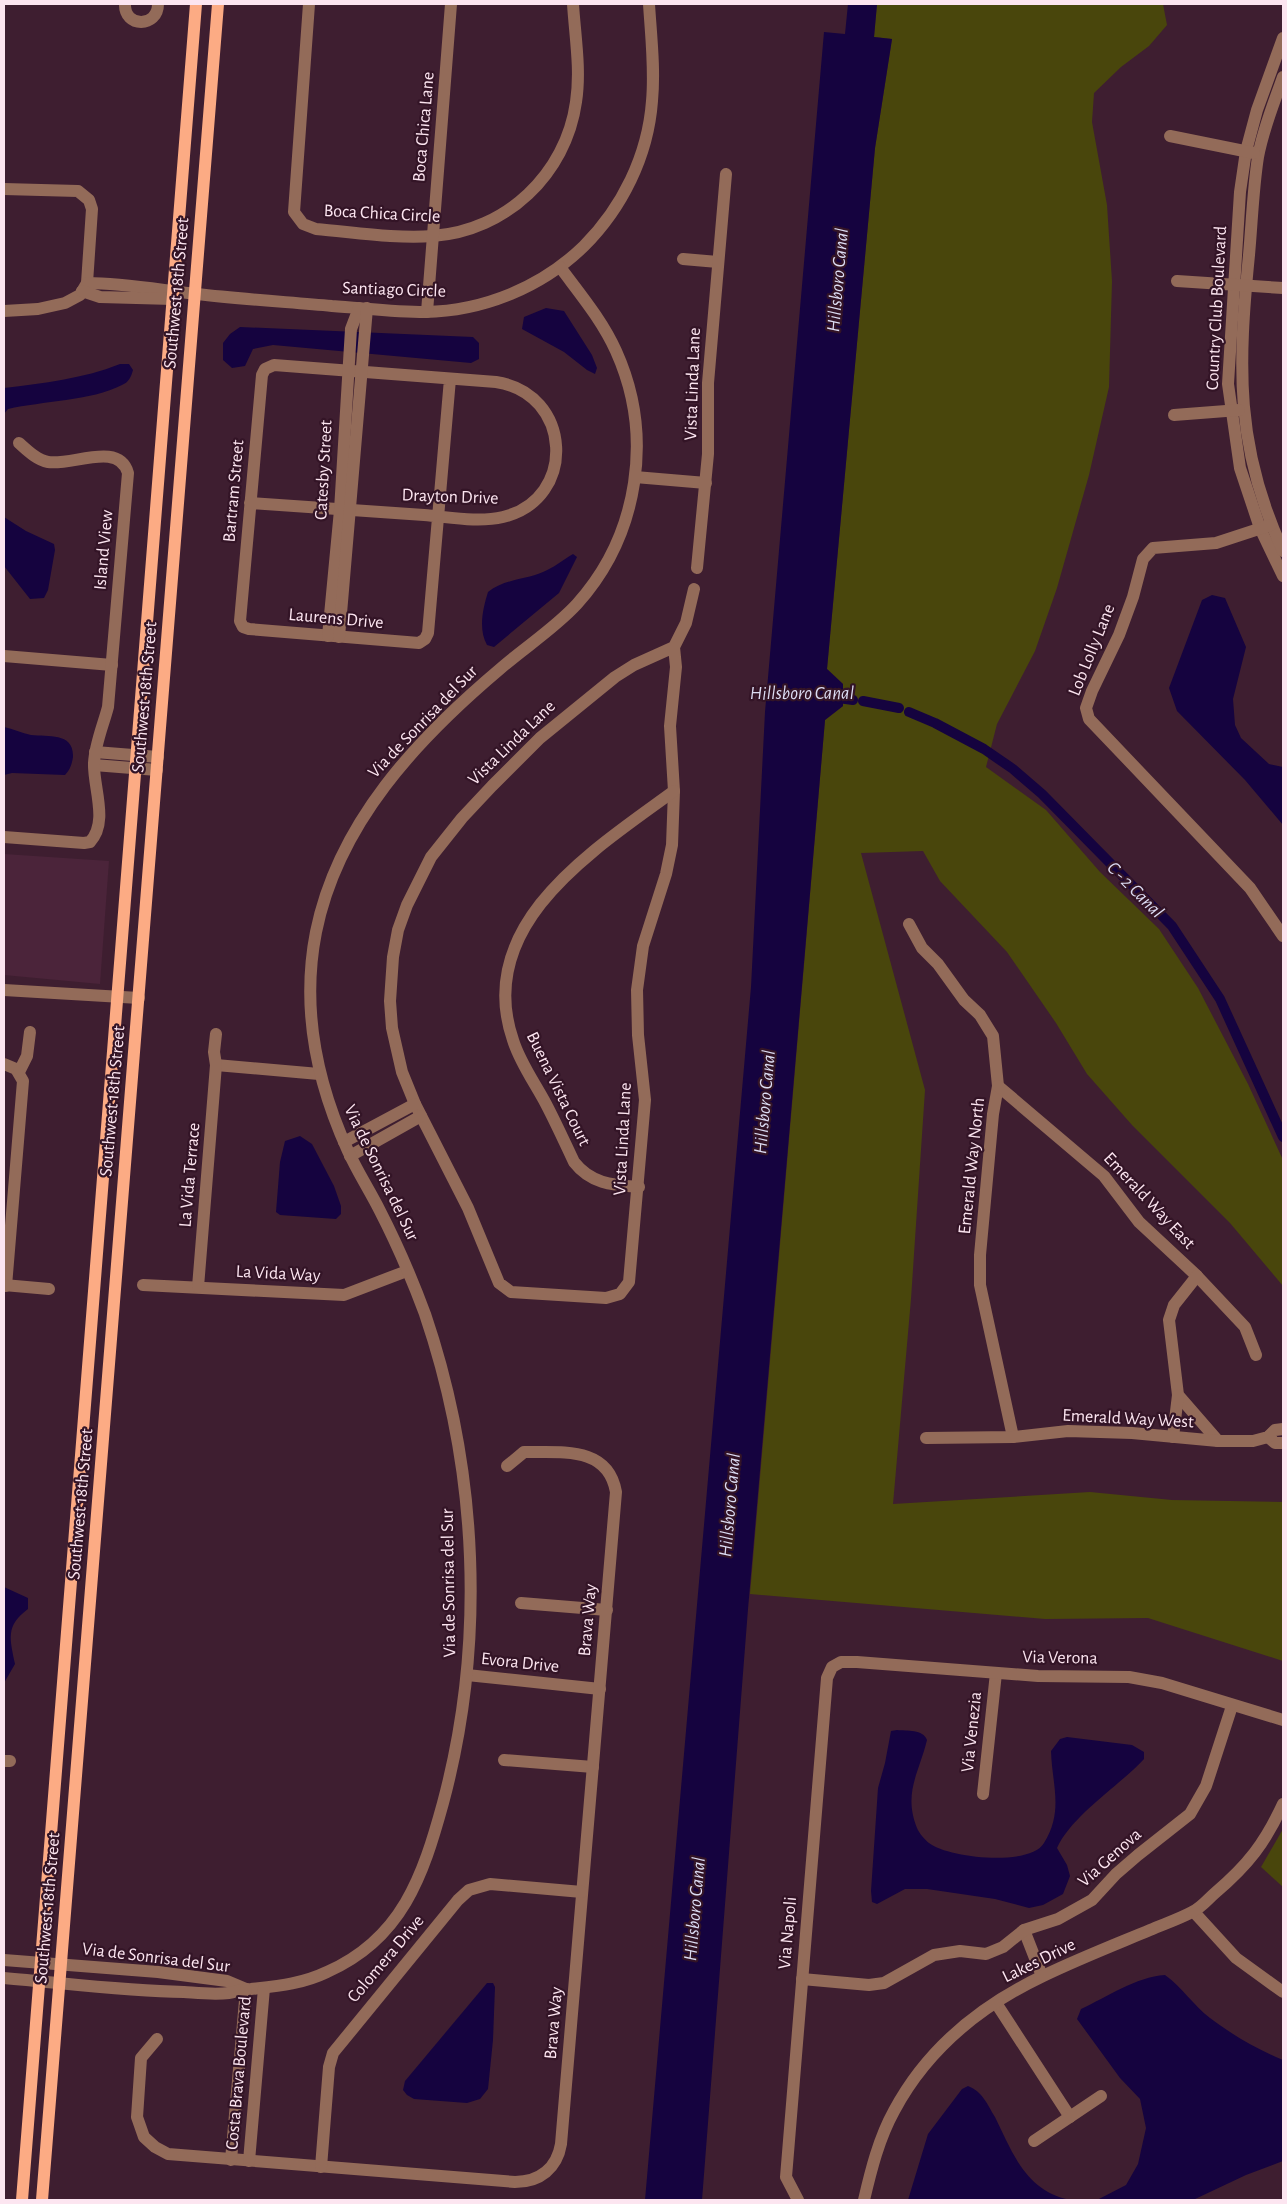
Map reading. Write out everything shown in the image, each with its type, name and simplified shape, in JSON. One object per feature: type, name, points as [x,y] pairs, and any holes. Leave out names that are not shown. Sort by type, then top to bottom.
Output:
[{"type":"main road","name":"Southwest 18th Street","points":[[22,2200],[196,4]]},
{"type":"main road","name":"Southwest 18th Street","points":[[42,2200],[218,4]]},
{"type":"street","points":[[125,4],[128,16],[132,20],[142,23],[152,20],[156,15],[158,4]]},
{"type":"street","name":"Boca Chica Circle","points":[[309,4],[293,204],[298,218],[303,224],[316,229],[433,236],[473,228],[510,210],[540,183],[560,154],[574,115],[578,87],[573,4]]},
{"type":"street","name":"Boca Chica Lane","points":[[427,312],[452,4]]},
{"type":"street","name":"Santiago Circle","points":[[85,287],[427,312],[461,309],[502,298],[541,279],[560,267],[590,240],[616,206],[633,176],[642,152],[652,102],[653,76],[649,4]]},
{"type":"street","name":"Country Club Boulevard","points":[[1283,38],[1257,110],[1253,153],[1254,182],[1240,285],[1242,349],[1237,410],[1240,468],[1266,526],[1283,576]]},
{"type":"street","points":[[1268,79],[1282,81]]},
{"type":"street","name":"Country Club Boulevard","points":[[1253,153],[1282,81]]},
{"type":"street","points":[[1170,136],[1253,153]]},
{"type":"street","name":"Vista Linda Lane","points":[[697,568],[706,483],[709,436],[708,384],[726,174]]},
{"type":"street","points":[[4,189],[70,190],[84,194],[89,200],[92,209],[85,287],[80,295],[65,303],[26,311],[4,312]]},
{"type":"street","points":[[683,259],[718,262]]},
{"type":"street","name":"Via de Sonrisa del Sur","points":[[4,1978],[157,1992],[226,1994],[246,1989],[300,1982],[342,1965],[379,1938],[403,1908],[421,1875],[434,1836],[452,1761],[467,1675],[471,1578],[468,1527],[460,1457],[438,1358],[423,1309],[393,1236],[350,1156],[327,1101],[312,1031],[310,1004],[312,956],[324,900],[338,864],[349,839],[379,793],[434,731],[500,669],[558,622],[593,584],[618,540],[627,516],[636,477],[637,448],[636,422],[624,372],[611,341],[598,319],[560,267]]},
{"type":"street","points":[[1177,281],[1283,288]]},
{"type":"street","name":"Catesby Street","points":[[345,510],[348,357],[351,329],[363,308]]},
{"type":"street","name":"Catesby Street","points":[[334,636],[345,510],[365,330],[363,308]]},
{"type":"street","name":"Drayton Drive","points":[[250,503],[486,520],[502,518],[532,504],[543,493],[551,479],[556,456],[556,440],[551,424],[541,407],[531,396],[518,388],[504,383],[274,365]]},
{"type":"street","name":"Bartram Street","points":[[243,627],[240,621],[262,375],[265,369],[274,365]]},
{"type":"street","points":[[438,516],[450,379]]},
{"type":"street","points":[[1174,414],[1237,410]]},
{"type":"street","name":"Island View","points":[[4,837],[90,842],[95,837],[99,803],[94,758],[108,707],[128,473],[122,460],[108,457],[46,462],[32,455],[19,443]]},
{"type":"street","points":[[636,477],[706,483]]},
{"type":"street","name":"Laurens Drive","points":[[243,627],[419,643],[425,640],[428,633],[438,516]]},
{"type":"street","name":"Country Club Boulevard","points":[[1266,526],[1283,551]]},
{"type":"street","name":"Lob Lolly Lane","points":[[1266,526],[1216,543],[1153,548],[1143,559],[1133,597],[1119,635],[1092,691],[1086,708],[1090,719],[1250,888],[1283,936]]},
{"type":"street","points":[[674,647],[686,623],[694,590]]},
{"type":"street","name":"Vista Linda Lane","points":[[674,647],[676,667],[670,726],[674,791],[674,819],[668,864],[644,946],[636,990],[638,1035],[645,1100],[631,1276],[626,1289],[620,1294],[606,1298],[511,1292],[499,1283],[468,1208],[415,1104],[397,1054],[390,1001],[393,956],[398,930],[418,880],[431,857],[462,818],[540,738],[615,677],[634,665],[674,647]]},
{"type":"street","points":[[4,656],[112,665]]},
{"type":"street","points":[[94,758],[136,755],[158,757]]},
{"type":"street","points":[[94,758],[136,768],[157,770]]},
{"type":"street","name":"Buena Vista Court","points":[[638,1187],[601,1182],[589,1176],[574,1162],[513,1041],[505,1007],[505,989],[507,970],[515,945],[527,921],[538,907],[588,856],[674,791]]},
{"type":"street","name":"Emerald Way North","points":[[909,924],[922,948],[938,964],[964,1000],[980,1015],[993,1036],[998,1086],[993,1114],[980,1255],[980,1285],[1013,1438]]},
{"type":"street","points":[[4,990],[139,998]]},
{"type":"street","points":[[19,1072],[27,1056],[30,1032]]},
{"type":"street","name":"La Vida Terrace","points":[[198,1287],[216,1065],[214,1052],[216,1034]]},
{"type":"street","points":[[4,1064],[19,1072],[23,1081],[5,1286],[49,1289]]},
{"type":"street","points":[[216,1065],[320,1074]]},
{"type":"street","name":"Emerald Way East","points":[[998,1086],[1104,1176],[1139,1222],[1197,1276],[1245,1327],[1256,1355]]},
{"type":"street","points":[[344,1142],[415,1104]]},
{"type":"street","points":[[350,1156],[421,1116]]},
{"type":"street","name":"La Vida Way","points":[[144,1285],[344,1295],[407,1271]]},
{"type":"street","points":[[1174,1437],[1178,1395],[1169,1320],[1174,1305],[1197,1276]]},
{"type":"street","points":[[1178,1395],[1218,1441]]},
{"type":"street","name":"Emerald Way West","points":[[926,1438],[1013,1438],[1068,1431],[1218,1441],[1253,1441],[1268,1437],[1275,1430],[1283,1429]]},
{"type":"street","points":[[1268,1437],[1275,1443],[1283,1443]]},
{"type":"street","name":"Brava Way","points":[[157,2039],[141,2058],[136,2117],[144,2137],[154,2148],[168,2154],[515,2182],[537,2178],[549,2170],[557,2158],[561,2144],[607,1610],[616,1500],[615,1485],[609,1472],[598,1461],[578,1454],[524,1452],[507,1466]]},
{"type":"street","points":[[520,1603],[607,1610]]},
{"type":"street","name":"Via Verona","points":[[832,1667],[841,1662],[857,1662],[996,1673],[1129,1677],[1162,1683],[1232,1706],[1283,1720]]},
{"type":"street","name":"Via Napoli","points":[[798,2200],[786,2177],[827,1678],[832,1667]]},
{"type":"street","name":"Via Venezia","points":[[983,1794],[996,1673]]},
{"type":"street","name":"Evora Drive","points":[[467,1675],[600,1689]]},
{"type":"street","name":"Via Genova","points":[[802,1979],[869,1985],[884,1984],[934,1955],[960,1951],[986,1954],[1004,1947],[1024,1930],[1058,1919],[1092,1900],[1138,1855],[1190,1814],[1206,1786],[1232,1706]]},
{"type":"street","points":[[504,1760],[593,1767]]},
{"type":"street","name":"Lakes Drive","points":[[864,2200],[872,2165],[893,2112],[911,2082],[935,2051],[964,2026],[996,2003],[1042,1976],[1194,1912],[1231,1880],[1255,1855],[1274,1824],[1283,1804]]},
{"type":"street","name":"Colomera Drive","points":[[322,2167],[329,2067],[333,2053],[458,1900],[469,1890],[490,1884],[582,1892]]},
{"type":"street","points":[[1194,1912],[1236,1958],[1283,1992]]},
{"type":"street","points":[[1024,1930],[1042,1976]]},
{"type":"street","name":"Via de Sonrisa del Sur","points":[[4,1960],[158,1972],[227,1981],[246,1989]]},
{"type":"street","name":"Costa Brava Boulevard","points":[[249,2161],[264,1988]]},
{"type":"street","name":"Costa Brava Boulevard","points":[[231,2160],[246,1989]]},
{"type":"street","points":[[996,2003],[1070,2117]]},
{"type":"street","points":[[1034,2141],[1101,2096]]},
{"type":"shaded area","points":[[877,4],[1163,4],[1167,25],[1149,46],[1121,67],[1094,93],[1092,122],[1107,205],[1112,281],[1109,387],[1089,475],[1057,588],[1035,651],[997,724],[986,767],[1046,810],[1100,872],[1159,929],[1198,988],[1248,1084],[1283,1160],[1283,1286],[1230,1223],[1132,1125],[1087,1074],[1056,1023],[1007,952],[940,881],[923,851],[861,853],[925,1090],[911,1299],[893,1504],[1090,1492],[1172,1500],[1283,1502],[1283,1661],[1148,1618],[1045,1619],[750,1594],[825,720],[843,706],[843,684],[827,669],[875,148],[892,39],[874,37]]},
{"type":"shaded area","points":[[4,854],[109,861],[100,984],[4,975]]},
{"type":"shaded area","points":[[1283,1829],[1283,1887],[1261,1867]]},
{"type":"water","name":"Hillsboro Canal","points":[[848,4],[877,4],[874,37],[892,39],[875,148],[827,669],[843,684],[843,706],[825,720],[748,1609],[702,2200],[645,2200],[751,987],[765,712],[824,32],[845,34]]},
{"type":"water","points":[[546,308],[564,311],[592,355],[597,368],[595,374],[564,352],[522,329],[524,317]]},
{"type":"water","points":[[240,327],[473,337],[479,343],[479,359],[471,363],[273,345],[253,349],[245,366],[232,368],[223,360],[223,343],[230,334]]},
{"type":"water","points":[[120,364],[129,364],[133,370],[129,379],[122,385],[81,398],[8,409],[4,414],[4,388],[77,377]]},
{"type":"water","points":[[4,517],[26,531],[54,544],[55,550],[48,590],[44,598],[30,599],[4,566]]},
{"type":"water","points":[[573,554],[577,557],[559,593],[494,647],[487,645],[482,625],[488,592],[507,582],[536,575]]},
{"type":"water","points":[[1212,595],[1225,598],[1246,647],[1233,699],[1235,725],[1241,738],[1269,764],[1283,767],[1283,825],[1245,780],[1177,711],[1169,688],[1202,600]]},
{"type":"water","points":[[4,727],[31,735],[59,737],[65,740],[72,749],[73,757],[68,771],[65,775],[12,773],[4,775]]},
{"type":"water","points":[[300,1136],[312,1144],[334,1186],[341,1206],[341,1214],[336,1219],[280,1215],[276,1212],[280,1162],[285,1141]]},
{"type":"water","points":[[4,1587],[28,1598],[28,1609],[12,1627],[11,1640],[15,1664],[4,1683]]},
{"type":"water","points":[[891,1731],[918,1732],[925,1736],[927,1740],[912,1793],[913,1816],[918,1830],[927,1842],[939,1848],[970,1856],[1006,1858],[1036,1851],[1044,1843],[1054,1820],[1055,1809],[1051,1751],[1060,1739],[1067,1737],[1132,1745],[1144,1752],[1144,1759],[1085,1812],[1064,1836],[1057,1848],[1067,1865],[1070,1876],[1063,1894],[1043,1905],[1029,1908],[995,1899],[927,1889],[905,1889],[877,1904],[872,1902],[871,1891],[878,1788]]},
{"type":"water","points":[[1165,1975],[1218,2024],[1254,2047],[1283,2060],[1283,2161],[1246,2175],[1193,2200],[1097,2200],[1126,2185],[1138,2164],[1146,2128],[1140,2099],[1120,2078],[1077,2019],[1081,2009],[1111,1993],[1143,1979]]},
{"type":"water","points":[[487,1983],[493,1983],[495,1987],[493,2040],[488,2089],[480,2099],[467,2103],[414,2099],[407,2095],[403,2090],[405,2081]]},
{"type":"water","points":[[968,2086],[984,2099],[1015,2157],[1032,2180],[1055,2195],[1070,2200],[908,2200],[928,2134],[962,2089]]},
{"type":"waterway","points":[[831,697],[853,700]]},
{"type":"waterway","name":"C - 2 Canal","points":[[863,701],[899,708]]},
{"type":"waterway","name":"C - 2 Canal","points":[[909,712],[935,723],[984,749],[1013,769],[1042,794],[1172,926],[1220,999],[1283,1137]]}]
